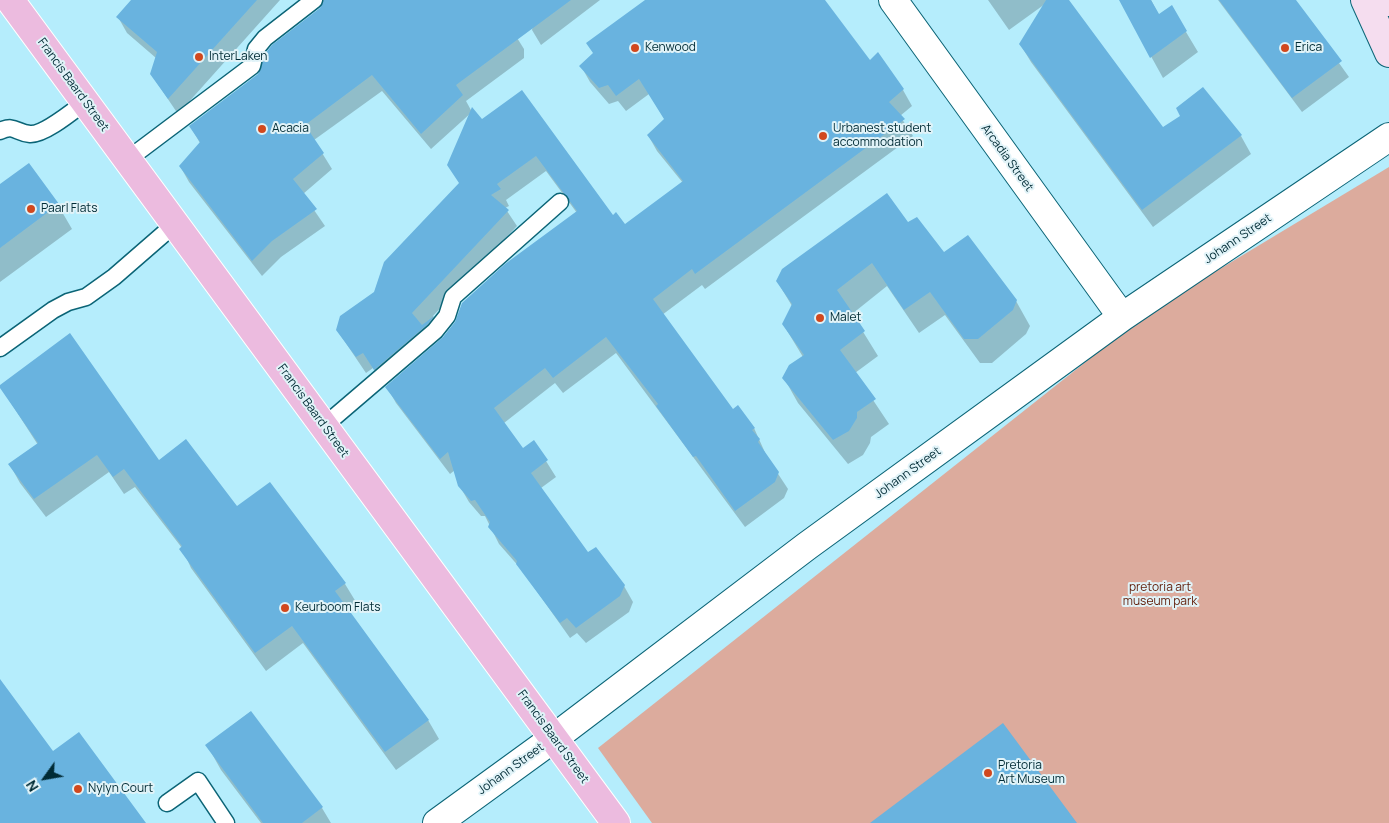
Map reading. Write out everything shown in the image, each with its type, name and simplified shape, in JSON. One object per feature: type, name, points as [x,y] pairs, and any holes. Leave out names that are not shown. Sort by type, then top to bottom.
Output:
[{"type":"main road","name":"Francis Baard Street","points":[[10,0],[616,823]]},
{"type":"street","name":"Arcadia Street","points":[[893,0],[1122,317]]},
{"type":"street","points":[[1365,0],[1389,53]]},
{"type":"street","name":"Johann Street","points":[[437,823],[554,738],[807,546],[1122,317],[1389,137]]},
{"type":"lane","points":[[127,160],[252,66],[256,49],[265,38],[314,0]]},
{"type":"lane","points":[[0,131],[12,127],[30,134],[40,133],[85,102]]},
{"type":"lane","points":[[324,426],[435,331],[447,316],[453,296],[560,202]]},
{"type":"lane","points":[[0,348],[53,310],[68,302],[86,297],[114,277],[175,224]]},
{"type":"lane","points":[[167,803],[198,781],[226,823]]},
{"type":"green space","name":"pretoria art museum park","points":[[1389,167],[1389,823],[652,823],[598,748],[1150,311]]},
{"type":"building","name":"InterLaken","points":[[131,0],[257,0],[168,99],[150,74],[157,52],[116,17]]},
{"type":"building","name":"Acacia","points":[[324,0],[571,0],[456,85],[463,95],[421,134],[372,75],[305,125],[324,153],[293,179],[317,209],[272,241],[252,261],[179,166],[200,142],[189,126],[258,74],[265,54],[272,45],[320,8]]},
{"type":"building","points":[[645,0],[825,0],[870,60],[878,52],[904,89],[889,102],[905,119],[695,274],[692,269],[653,299],[733,409],[738,405],[755,428],[752,430],[760,439],[758,442],[779,472],[775,482],[735,511],[696,456],[693,457],[656,406],[658,404],[606,337],[553,378],[545,368],[494,408],[523,448],[534,440],[548,460],[531,473],[588,552],[596,547],[625,585],[620,596],[576,628],[567,618],[560,623],[516,564],[517,561],[488,527],[490,522],[475,500],[471,501],[458,486],[448,452],[440,459],[385,387],[443,337],[455,322],[462,303],[505,264],[577,211],[536,156],[497,184],[501,189],[491,195],[509,210],[412,313],[422,325],[434,316],[428,324],[374,370],[363,353],[356,357],[336,330],[340,316],[374,292],[384,262],[459,183],[447,165],[472,107],[482,119],[522,90],[613,215],[616,212],[625,224],[683,181],[647,135],[664,119],[639,79],[616,96],[608,85],[599,88],[579,66],[593,53],[586,43]]},
{"type":"building","points":[[1046,0],[1069,0],[1163,127],[1180,116],[1176,108],[1203,87],[1242,135],[1142,210],[1019,44]]},
{"type":"building","points":[[1119,0],[1151,0],[1159,14],[1172,5],[1187,31],[1150,58]]},
{"type":"building","name":"Erica","points":[[1219,0],[1296,0],[1342,61],[1292,98]]},
{"type":"building","name":"Paarl Flats","points":[[29,163],[59,204],[0,248],[0,184]]},
{"type":"building","name":"Malet","points":[[887,193],[908,222],[917,217],[944,252],[968,235],[1017,300],[1013,310],[978,339],[964,339],[930,292],[904,310],[872,263],[837,290],[865,331],[840,350],[876,399],[857,412],[857,418],[849,431],[833,440],[782,378],[789,365],[804,355],[782,324],[792,304],[776,281],[782,269]]},
{"type":"building","points":[[70,333],[159,460],[186,439],[237,506],[270,482],[346,583],[335,591],[429,720],[385,752],[292,626],[255,653],[179,549],[182,546],[124,469],[113,477],[97,455],[34,499],[8,464],[38,443],[0,388],[0,385]]},
{"type":"building","points":[[0,679],[53,751],[79,732],[146,823],[0,823]]},
{"type":"building","points":[[251,711],[323,807],[302,823],[263,823],[205,745]]},
{"type":"building","name":"Pretoria Art Museum","points":[[1003,723],[1077,823],[870,823]]},
{"type":"place","name":"Kenwood","points":[[635,48]]},
{"type":"place","name":"Erica","points":[[1285,48]]},
{"type":"place","name":"InterLaken","points":[[199,57]]},
{"type":"place","name":"Acacia","points":[[262,129]]},
{"type":"place","name":"Urbanest student accommodation","points":[[823,136]]},
{"type":"place","name":"Paarl Flats","points":[[31,209]]},
{"type":"place","name":"Malet","points":[[820,318]]},
{"type":"place","name":"Keurboom Flats","points":[[285,608]]},
{"type":"place","name":"Pretoria Art Museum","points":[[988,773]]},
{"type":"place","name":"Nylyn Court","points":[[78,789]]}]
